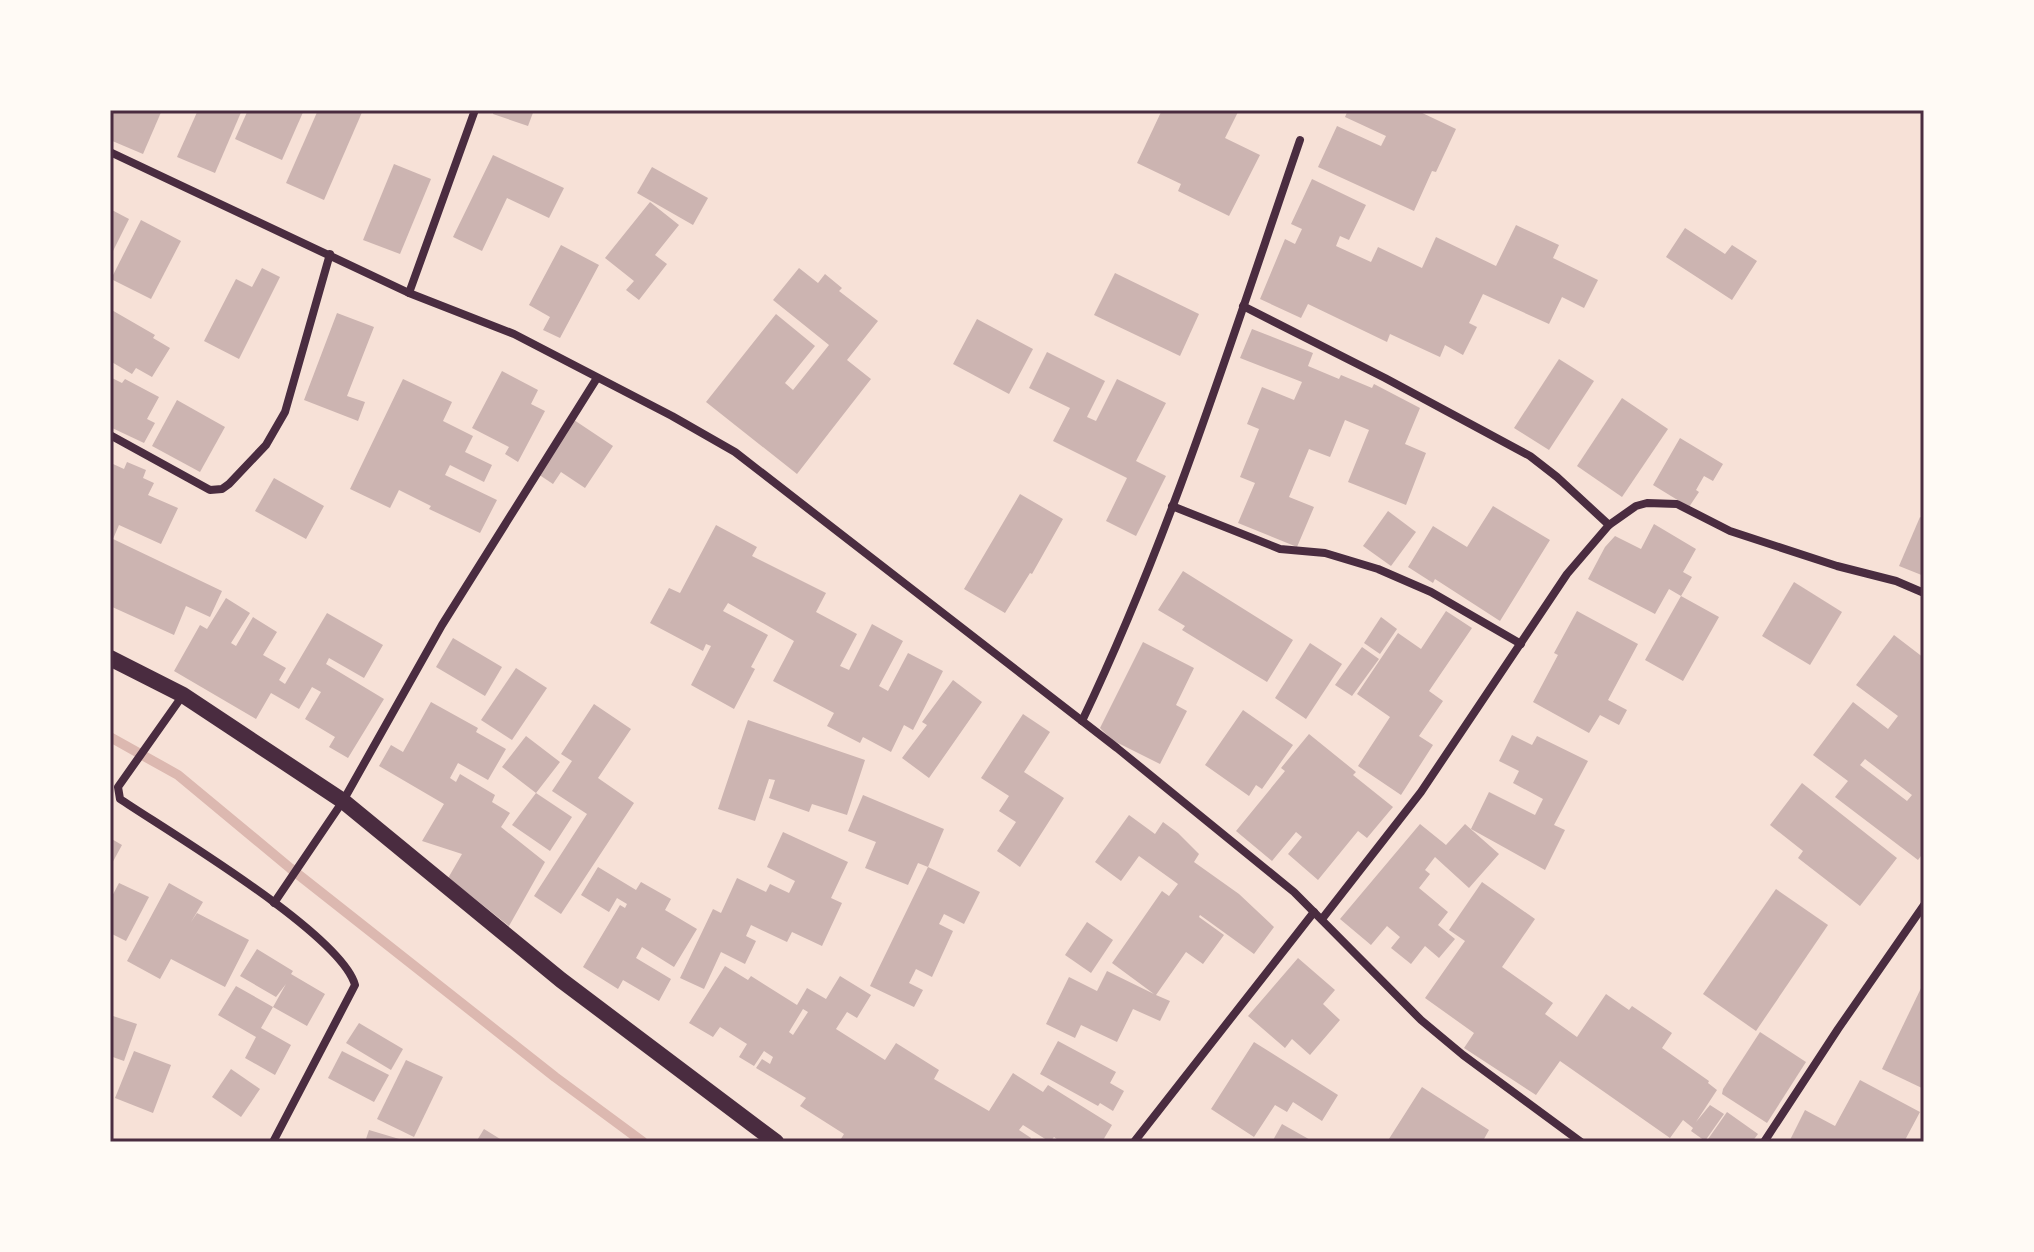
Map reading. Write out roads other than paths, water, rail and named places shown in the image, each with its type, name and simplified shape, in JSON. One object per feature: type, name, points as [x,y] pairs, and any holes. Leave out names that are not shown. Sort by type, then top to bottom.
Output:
[{"type":"main road","points":[[110,658],[183,695],[343,801],[561,980],[776,1142]]},
{"type":"street","points":[[409,293],[475,110]]},
{"type":"street","points":[[1082,721],[1172,506],[1300,140]]},
{"type":"street","points":[[110,152],[409,293],[514,334],[735,452],[1082,721],[1294,892],[1431,1029],[1581,1142]]},
{"type":"street","points":[[110,435],[210,490],[227,486],[266,445],[285,412],[330,254]]},
{"type":"street","points":[[1243,306],[1530,456],[1609,525]]},
{"type":"street","points":[[274,903],[343,801],[442,625],[597,378]]},
{"type":"street","points":[[1322,919],[1421,792],[1567,574],[1609,525],[1636,506],[1647,503],[1677,504],[1730,531],[1837,566],[1896,581],[1924,593]]},
{"type":"street","points":[[1172,506],[1280,549],[1325,553],[1378,569],[1431,592],[1521,644]]},
{"type":"street","points":[[183,695],[118,787],[120,799],[291,914],[334,954],[352,976],[355,985],[273,1142]]},
{"type":"street","points":[[1764,1142],[1924,905]]},
{"type":"street","points":[[1134,1142],[1314,912]]},
{"type":"waterway","points":[[110,737],[178,775],[290,868],[555,1077],[643,1142]]}]
